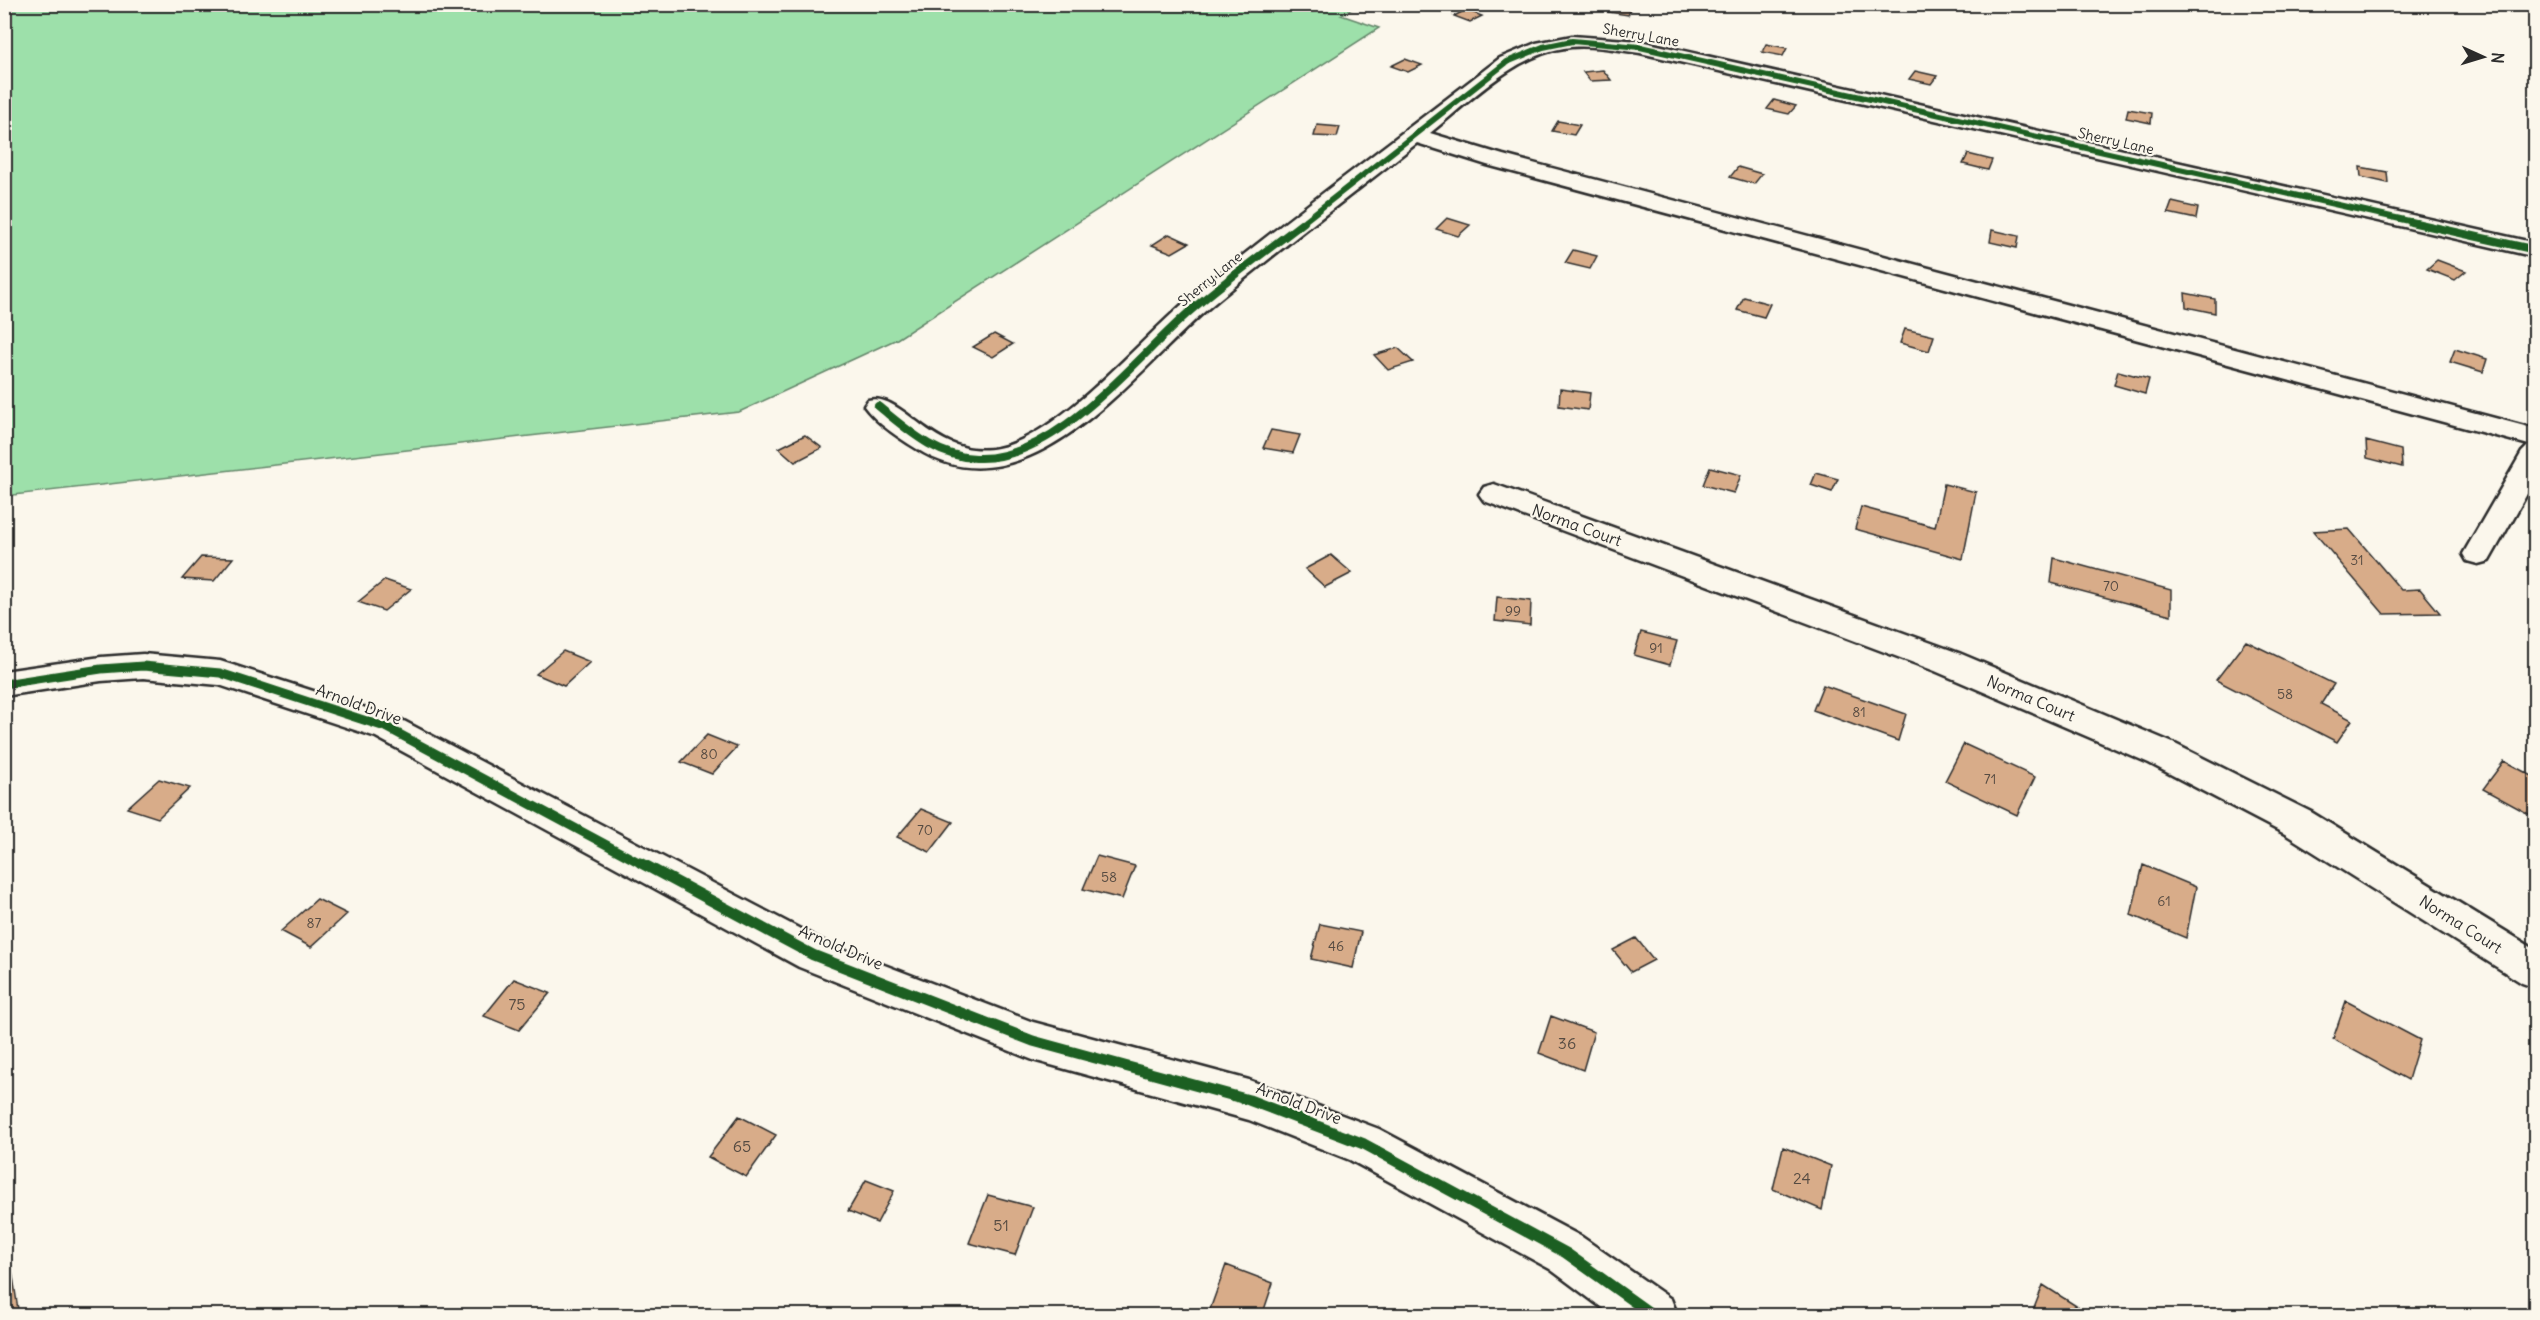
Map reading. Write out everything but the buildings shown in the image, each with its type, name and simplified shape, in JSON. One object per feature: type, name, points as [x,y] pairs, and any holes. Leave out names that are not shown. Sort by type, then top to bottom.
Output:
[{"type":"street","name":"Sherry Lane","points":[[878,406],[929,447],[943,454],[996,458],[1018,452],[1044,438],[1112,385],[1189,312],[1507,62],[1543,46],[1562,41],[1600,41],[1640,47],[2535,250]]},
{"type":"street","points":[[1414,135],[1495,160],[2535,438]]},
{"type":"street","points":[[2478,554],[2535,452]]},
{"type":"street","name":"Norma Court","points":[[1494,494],[1947,662],[2161,753],[2298,823],[2535,971]]},
{"type":"street","name":"Arnold Drive","points":[[4,684],[101,669],[143,666],[220,672],[388,728],[813,955],[1033,1041],[1249,1100],[1364,1144],[1566,1253],[1654,1316]]},
{"type":"green space","points":[[1360,4],[1341,15],[1379,28],[897,339],[739,412],[5,496],[5,5]]},
{"type":"cycle path","points":[[878,406],[919,438],[946,453],[979,459],[998,457],[1022,450],[1074,418],[1203,300],[1507,62],[1543,47],[1572,41],[1640,47],[2536,250]]},
{"type":"cycle path","points":[[4,684],[101,669],[143,666],[220,673],[388,728],[813,955],[1033,1041],[1249,1100],[1364,1144],[1566,1253],[1654,1316]]}]
